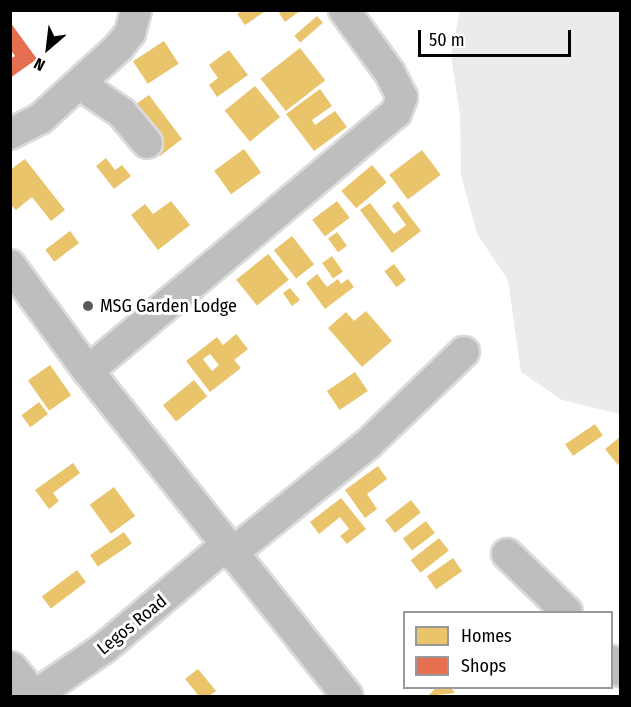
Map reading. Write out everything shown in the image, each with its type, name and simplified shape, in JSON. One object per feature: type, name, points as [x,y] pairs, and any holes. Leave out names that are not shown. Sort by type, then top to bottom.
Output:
[{"type":"main road","points":[[10,668],[33,696]]},
{"type":"street","points":[[10,134],[40,119],[81,85],[130,33],[135,10]]},
{"type":"street","points":[[88,371],[396,113],[402,97],[390,73],[344,10]]},
{"type":"street","points":[[81,85],[122,113],[147,143]]},
{"type":"street","points":[[10,265],[88,371],[228,550],[347,696]]},
{"type":"street","name":"Legos Road","points":[[33,696],[139,622],[228,550],[368,444],[464,352]]},
{"type":"street","points":[[507,554],[566,611]]},
{"type":"shaded area","points":[[460,11],[620,11],[620,414],[562,400],[521,372],[508,280],[477,234],[461,175],[460,115],[451,55]]},
{"type":"building: Homes","points":[[243,10],[262,10],[264,12],[245,25],[237,14]]},
{"type":"building: Homes","points":[[283,10],[301,10],[285,22],[279,13]]},
{"type":"building: Homes","points":[[317,16],[323,23],[300,42],[294,36]]},
{"type":"building: Homes","points":[[164,41],[179,64],[148,84],[133,61]]},
{"type":"building: Homes","points":[[300,48],[325,80],[286,111],[261,79]]},
{"type":"building: Homes","points":[[229,50],[248,75],[217,97],[209,85],[218,78],[209,65]]},
{"type":"building: Homes","points":[[255,86],[280,117],[250,142],[225,111]]},
{"type":"building: Homes","points":[[320,89],[332,106],[312,120],[315,125],[335,111],[347,127],[314,151],[286,114]]},
{"type":"building: Homes","points":[[149,95],[182,139],[160,156],[151,145],[161,138],[136,104]]},
{"type":"building: Homes","points":[[244,149],[261,172],[231,194],[214,171]]},
{"type":"building: Homes","points":[[422,150],[441,175],[408,199],[389,175]]},
{"type":"building: Homes","points":[[106,158],[115,170],[122,165],[131,176],[114,189],[96,166]]},
{"type":"building: Homes","points":[[25,159],[65,210],[51,221],[32,197],[16,210],[10,204],[10,170]]},
{"type":"building: Homes","points":[[372,165],[387,183],[356,208],[341,191]]},
{"type":"building: Homes","points":[[171,201],[190,225],[158,250],[131,215],[145,204],[153,214]]},
{"type":"building: Homes","points":[[337,201],[350,218],[325,236],[312,220]]},
{"type":"building: Homes","points":[[398,201],[421,231],[392,253],[360,210],[370,203],[394,234],[406,225],[392,206]]},
{"type":"building: Homes","points":[[70,231],[79,243],[54,262],[45,250]]},
{"type":"building: Homes","points":[[337,232],[347,246],[338,252],[328,238]]},
{"type":"building: Homes","points":[[292,236],[314,264],[296,279],[274,250]]},
{"type":"building: Homes","points":[[268,254],[289,280],[257,305],[236,280]]},
{"type":"building: Homes","points":[[332,256],[343,272],[333,278],[322,263]]},
{"type":"building: Homes","points":[[394,264],[406,280],[396,287],[384,271]]},
{"type":"building: Homes","points":[[317,274],[327,287],[338,279],[341,284],[348,279],[354,287],[325,309],[306,283]]},
{"type":"building: Homes","points":[[290,288],[300,300],[292,306],[283,293]]},
{"type":"building: Homes","points":[[366,311],[392,341],[362,367],[328,328],[346,312],[354,321]]},
{"type":"building: Homes","points":[[236,334],[248,349],[234,360],[241,368],[210,392],[186,361],[217,337],[223,345]],"holes":[[[210,354],[219,365],[212,371],[203,359]]]},
{"type":"building: Homes","points":[[50,365],[71,395],[49,411],[28,380]]},
{"type":"building: Homes","points":[[355,372],[368,391],[340,410],[327,391]]},
{"type":"building: Homes","points":[[194,380],[207,396],[176,421],[163,405]]},
{"type":"building: Homes","points":[[39,402],[48,414],[30,427],[21,415]]},
{"type":"building: Homes","points":[[595,424],[603,436],[573,456],[565,444]]},
{"type":"building: Homes","points":[[620,437],[620,463],[618,465],[605,449]]},
{"type":"building: Homes","points":[[73,463],[80,473],[53,493],[59,501],[49,509],[35,490]]},
{"type":"building: Homes","points":[[378,466],[387,479],[367,494],[377,509],[365,518],[345,490]]},
{"type":"building: Homes","points":[[114,487],[135,516],[111,534],[90,505]]},
{"type":"building: Homes","points":[[341,498],[366,529],[347,544],[340,536],[349,529],[340,517],[319,534],[310,522]]},
{"type":"building: Homes","points":[[411,500],[421,513],[395,533],[385,520]]},
{"type":"building: Homes","points":[[426,521],[435,533],[412,550],[403,538]]},
{"type":"building: Homes","points":[[124,532],[132,544],[98,567],[90,555]]},
{"type":"building: Homes","points":[[439,538],[449,551],[420,573],[411,560]]},
{"type":"building: Homes","points":[[453,558],[462,571],[436,589],[427,576]]},
{"type":"building: Homes","points":[[77,570],[86,582],[51,608],[42,596]]},
{"type":"building: Homes","points":[[198,669],[216,691],[209,696],[199,696],[185,679]]},
{"type":"building: Homes","points":[[435,689],[452,689],[455,693],[428,696]]},
{"type":"building: Shops","points":[[10,22],[37,59],[10,78],[10,59],[15,56],[10,49]]},
{"type":"place","name":"MSG Garden Lodge","points":[[88,306]]}]
